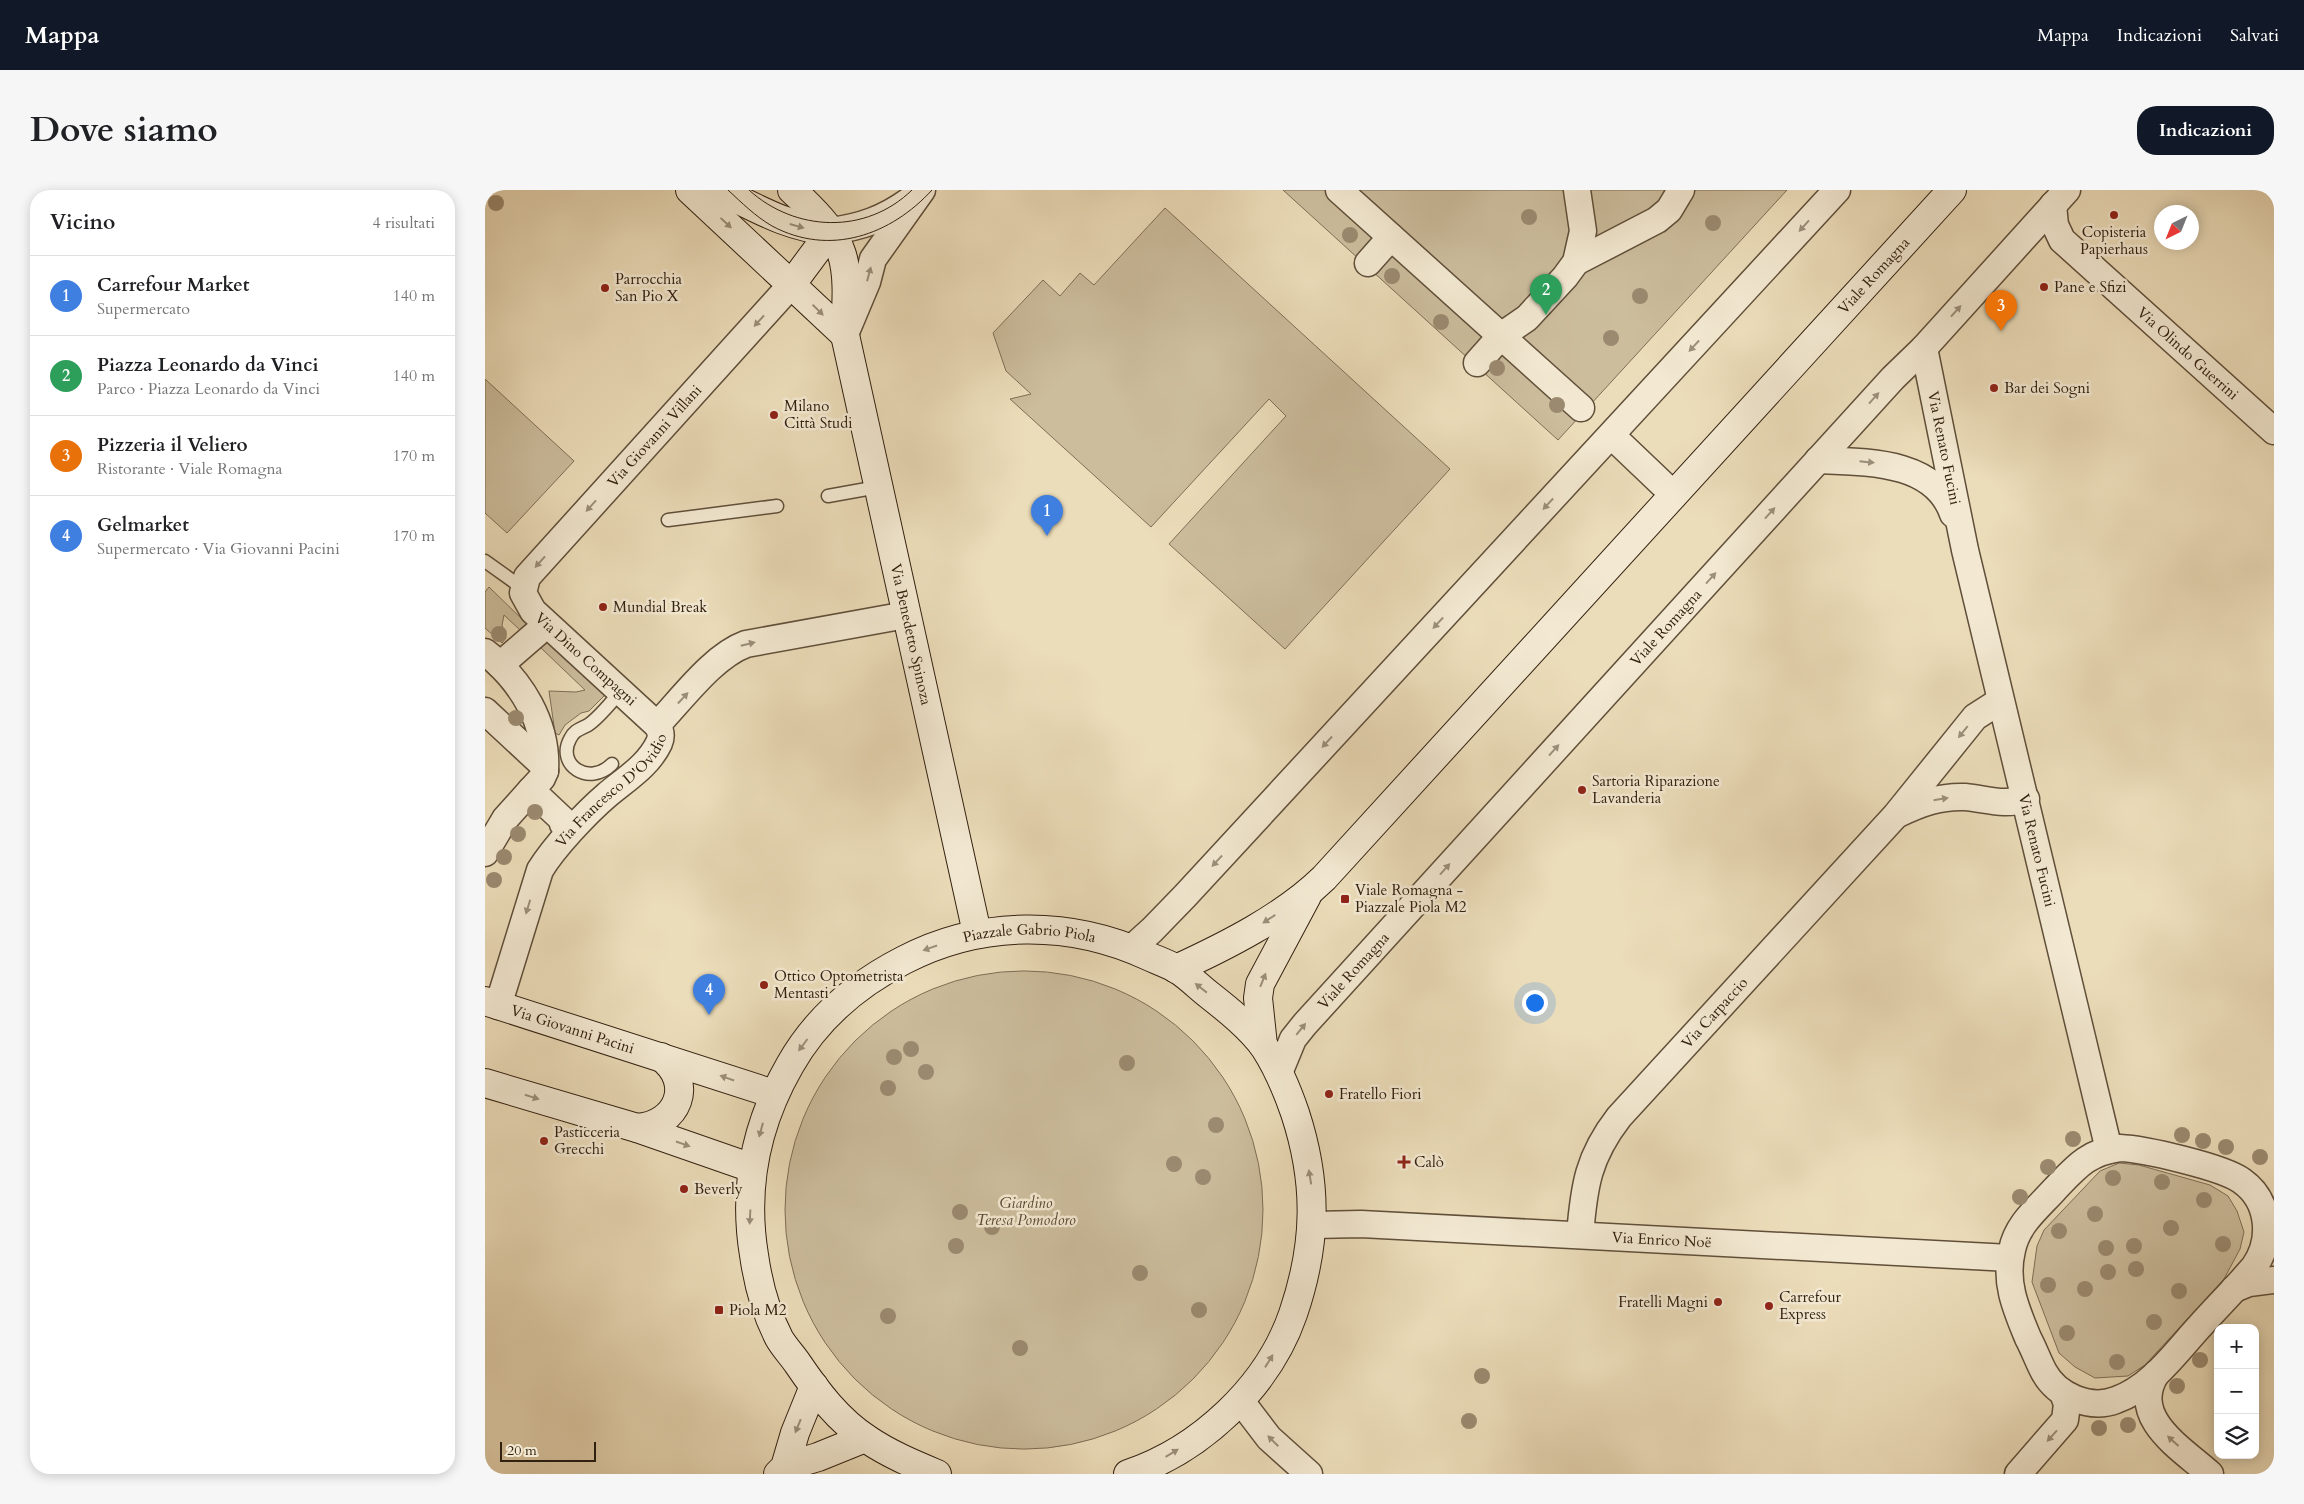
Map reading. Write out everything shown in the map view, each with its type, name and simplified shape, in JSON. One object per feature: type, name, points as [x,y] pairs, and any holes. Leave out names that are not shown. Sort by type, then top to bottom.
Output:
[{"type":"main road","points":[[690,190],[845,335]]},
{"type":"main road","points":[[719,190],[785,222],[807,229],[831,231]]},
{"type":"main road","name":"Via Benedetto Spinoza","points":[[792,190],[831,231],[842,253],[846,272],[845,335],[977,933]]},
{"type":"main road","name":"Viale Romagna","points":[[1176,969],[1246,933],[1309,892],[1953,190]]},
{"type":"main road","points":[[791,284],[831,231]]},
{"type":"main road","name":"Viale Romagna","points":[[1263,1045],[1258,998],[1260,984],[1309,892]]},
{"type":"main road","name":"Piazzale Gabrio Piola","points":[[937,1474],[905,1461],[865,1438],[837,1414],[779,1338],[759,1284],[749,1226],[752,1168],[761,1127],[774,1094],[800,1047],[835,1007],[885,969],[925,949],[977,933],[1020,929],[1063,931],[1106,939],[1132,948],[1176,969],[1225,1007],[1263,1045],[1279,1073],[1305,1144],[1312,1185],[1313,1225],[1306,1274],[1291,1319],[1269,1362],[1240,1400],[1198,1438],[1150,1467],[1128,1474]]},
{"type":"main road","name":"Via Giovanni Pacini","points":[[491,1004],[774,1094]]},
{"type":"main road","points":[[637,1128],[646,1128],[663,1121],[674,1109],[678,1098],[680,1086],[677,1076],[671,1064],[661,1057]]},
{"type":"main road","points":[[485,1083],[637,1128],[752,1168]]},
{"type":"main road","points":[[782,1470],[814,1386]]},
{"type":"main road","points":[[782,1470],[865,1438]]},
{"type":"street","points":[[1339,190],[1581,408]]},
{"type":"street","points":[[1477,363],[1501,336],[1527,318],[1565,277],[1576,262],[1583,231],[1577,190]]},
{"type":"street","points":[[1576,262],[1657,220],[1669,210],[1681,190]]},
{"type":"street","points":[[1132,948],[1152,930],[1837,190]]},
{"type":"street","points":[[831,231],[851,228],[883,218],[919,192]]},
{"type":"street","points":[[845,335],[867,282],[873,259],[887,242],[919,192]]},
{"type":"street","name":"Viale Romagna","points":[[1279,1073],[1293,1039],[1305,1024],[1818,460],[1893,378],[1924,348],[2060,198]]},
{"type":"street","name":"Via Olindo Guerrini","points":[[2060,198],[2055,225],[2062,240],[2274,431]]},
{"type":"street","points":[[1368,263],[1391,237]]},
{"type":"street","name":"Via Giovanni Villani","points":[[524,589],[527,577],[535,567],[791,284]]},
{"type":"street","name":"Via Renato Fucini","points":[[1924,348],[1965,550],[2109,1150]]},
{"type":"street","points":[[1611,436],[1674,495]]},
{"type":"street","name":"Via Renato Fucini","points":[[1818,460],[1891,465],[1934,484],[1950,504],[1965,550]]},
{"type":"street","name":"Via Dino Compagni","points":[[524,589],[525,600],[533,611],[657,724]]},
{"type":"street","name":"Via Francesco D'Ovidio","points":[[491,1004],[539,870],[555,850],[606,796],[631,777],[649,758],[660,739],[661,731],[657,724],[720,658],[733,649],[746,644],[906,614]]},
{"type":"street","name":"Via Dino Compagni","points":[[537,633],[493,659],[523,692],[533,710],[543,744],[538,780]]},
{"type":"street","name":"Via Carpaccio","points":[[1580,1235],[1583,1193],[1590,1166],[1602,1138],[1619,1117],[1895,815],[1975,717],[2000,701]]},
{"type":"street","points":[[485,711],[541,764],[538,780],[505,819],[485,853]]},
{"type":"street","points":[[538,780],[565,822],[563,824]]},
{"type":"street","name":"Via Carpaccio","points":[[1895,815],[1943,797],[2005,803],[2026,799]]},
{"type":"street","points":[[2018,1474],[2065,1420],[2067,1404],[2063,1393],[2044,1372],[2017,1310],[2010,1284],[2010,1258],[2016,1236],[2023,1223],[2081,1162],[2109,1150],[2141,1150],[2223,1172],[2264,1188]]},
{"type":"street","points":[[2264,1188],[2274,1215]]},
{"type":"street","points":[[2063,1393],[2089,1402],[2113,1402],[2131,1394],[2156,1374],[2235,1289],[2257,1262],[2265,1246],[2264,1188]]},
{"type":"street","name":"Via Enrico Noë","points":[[1313,1225],[1361,1224],[2010,1258]]},
{"type":"street","points":[[2235,1289],[2249,1283],[2274,1280]]},
{"type":"street","points":[[2156,1374],[2147,1391],[2147,1405],[2151,1416],[2160,1429],[2209,1474]]},
{"type":"street","points":[[1240,1400],[1269,1438],[1309,1474]]},
{"type":"lane","points":[[828,496],[878,487]]},
{"type":"lane","points":[[668,520],[777,506]]},
{"type":"lane","points":[[485,561],[524,589]]},
{"type":"lane","points":[[612,764],[599,774],[583,773],[571,763],[567,748],[574,733],[588,725],[621,691]]},
{"type":"green space","points":[[1283,190],[1787,190],[1558,440]]},
{"type":"green space","points":[[1165,208],[1450,469],[1285,649],[1169,544],[1286,416],[1269,399],[1151,527],[1010,399],[1031,394],[1006,371],[993,333],[1043,280],[1060,296],[1080,273],[1094,285]]},
{"type":"green space","points":[[485,379],[574,461],[507,533],[485,513]]},
{"type":"green space","points":[[489,587],[527,624],[521,631],[504,615],[502,625],[506,638],[502,643],[485,628],[485,592]]},
{"type":"green space","points":[[547,642],[605,695],[589,711],[581,713],[565,725],[559,735],[555,733],[549,691],[576,692],[585,690],[541,648]]},
{"type":"green space","name":"Giardino Teresa Pomodoro","points":[[1024,971],[1071,975],[1116,989],[1157,1011],[1193,1041],[1223,1077],[1245,1118],[1259,1163],[1263,1210],[1259,1257],[1245,1302],[1223,1343],[1193,1379],[1157,1409],[1116,1431],[1071,1445],[1024,1449],[977,1445],[932,1431],[891,1409],[855,1379],[825,1343],[803,1302],[789,1257],[785,1210],[789,1163],[803,1118],[825,1077],[855,1041],[891,1011],[932,989],[977,975]]},
{"type":"green space","points":[[2119,1163],[2139,1165],[2210,1185],[2228,1196],[2237,1211],[2244,1232],[2240,1249],[2224,1279],[2145,1365],[2128,1376],[2095,1378],[2075,1367],[2059,1353],[2032,1282],[2037,1246],[2044,1230],[2100,1171]]},
{"type":"tram line","points":[[728,190],[754,214],[772,226],[794,235],[816,240],[837,240],[879,229],[898,219],[916,206],[932,190]]},
{"type":"tram line","points":[[749,190],[767,204],[787,214],[831,223],[852,221],[874,215],[894,205],[912,190]]},
{"type":"place","name":"Copisteria Papierhaus","points":[[2114,215]]},
{"type":"place","name":"Pane e Sfizi","points":[[2044,287]]},
{"type":"place","name":"Parrocchia San Pio X","points":[[605,288]]},
{"type":"place","name":"Piazza Leonardo da Vinci","points":[[1546,315]]},
{"type":"place","name":"Pizzeria il Veliero","points":[[2001,331]]},
{"type":"place","name":"Bar dei Sogni","points":[[1994,388]]},
{"type":"place","name":"Milano Città Studi","points":[[774,415]]},
{"type":"place","name":"Carrefour Market","points":[[1047,536]]},
{"type":"place","name":"Mundial Break","points":[[603,607]]},
{"type":"place","name":"Sartoria Riparazione Lavanderia","points":[[1582,790]]},
{"type":"place","name":"Viale Romagna - Piazzale Piola M2","points":[[1345,899]]},
{"type":"place","name":"Ottico Optometrista Mentasti","points":[[764,985]]},
{"type":"place","name":"Gelmarket","points":[[709,1015]]},
{"type":"place","name":"Fratello Fiori","points":[[1329,1094]]},
{"type":"place","name":"Pasticceria Grecchi","points":[[544,1141]]},
{"type":"place","name":"Calò","points":[[1404,1162]]},
{"type":"place","name":"Beverly","points":[[684,1189]]},
{"type":"place","name":"Fratelli Magni","points":[[1718,1302]]},
{"type":"place","name":"Carrefour Express","points":[[1769,1306]]},
{"type":"place","name":"Piola M2","points":[[719,1310]]}]
